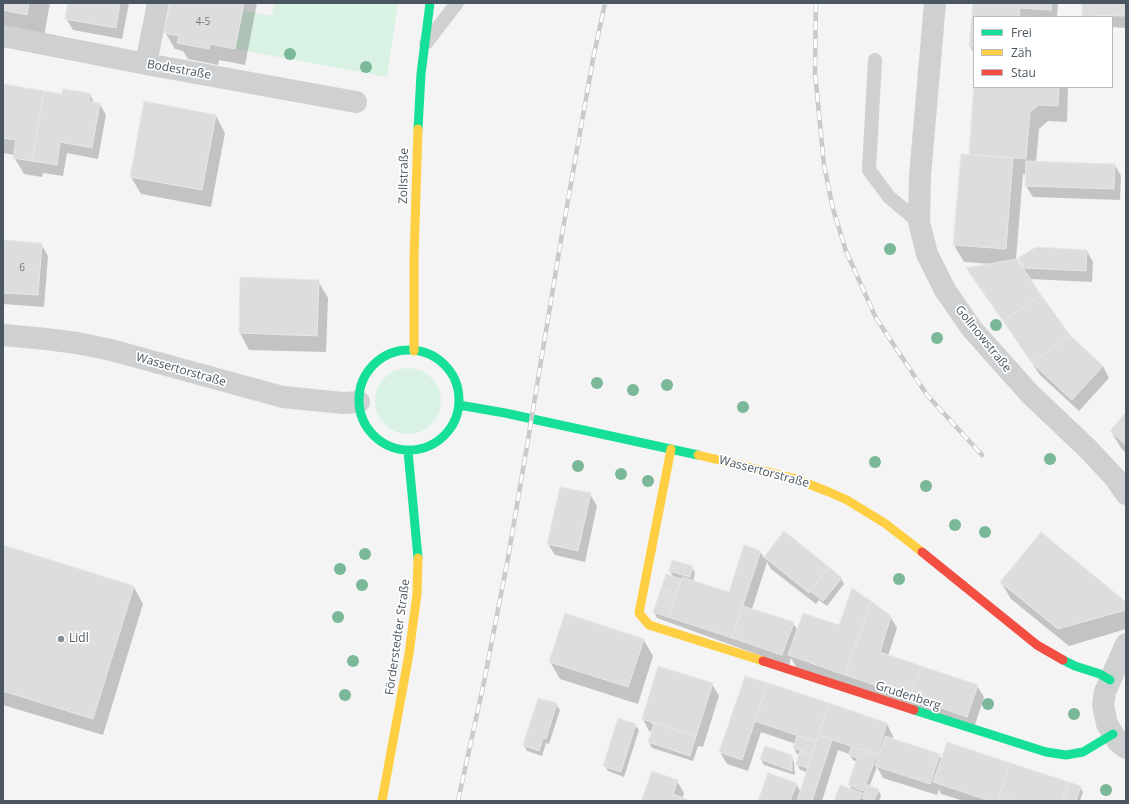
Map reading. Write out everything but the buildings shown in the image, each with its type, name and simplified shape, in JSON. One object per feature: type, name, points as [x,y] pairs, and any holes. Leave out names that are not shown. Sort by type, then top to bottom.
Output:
[{"type":"street","points":[[146,64],[158,3]]},
{"type":"street","name":"Zollstraße","points":[[414,350],[414,263],[418,115],[424,45],[430,3]]},
{"type":"street","name":"Gollnowstraße","points":[[935,3],[920,176],[919,222],[927,254],[945,290],[972,329],[1030,394],[1088,449],[1115,478],[1126,494]]},
{"type":"street","name":"Bodestraße","points":[[3,36],[146,64],[356,102]]},
{"type":"street","name":"Wassertorstraße","points":[[3,335],[78,343],[111,350],[283,397],[343,403],[359,402]]},
{"type":"street","points":[[403,350],[414,350],[432,356],[441,361],[448,368],[457,385],[459,405],[454,423],[443,438],[426,448],[408,451],[389,447],[373,436],[363,420],[359,402],[362,381],[375,364],[383,357],[393,353],[403,350]]},
{"type":"street","name":"Wassertorstraße","points":[[459,405],[505,413],[671,449],[793,478],[847,500],[886,524],[907,540],[1037,645],[1075,666],[1100,674],[1110,680]]},
{"type":"street","name":"Grudenberg","points":[[671,449],[639,613],[649,625],[1046,752],[1066,755],[1083,752],[1120,741]]},
{"type":"street","name":"Förderstedter Straße","points":[[382,801],[409,654],[417,594],[418,551],[408,451]]},
{"type":"street","points":[[1120,741],[1107,724],[1103,706],[1105,692],[1126,644]]},
{"type":"lane","points":[[424,45],[457,3]]},
{"type":"lane","points":[[875,60],[869,170],[889,197],[919,222]]},
{"type":"green space","points":[[274,3],[398,3],[387,77],[235,49],[243,11],[272,16]]},
{"type":"green space","points":[[408,368],[421,370],[436,383],[439,388],[441,401],[439,414],[426,429],[421,432],[408,434],[395,432],[380,419],[377,414],[375,401],[377,388],[390,373],[395,370]]},
{"type":"railway","points":[[458,801],[484,682],[508,558],[561,240],[593,59],[605,3]]},
{"type":"railway","points":[[816,3],[815,73],[824,165],[833,209],[846,251],[876,318],[927,395],[982,455]]},
{"type":"traffic: fast","points":[[418,129],[421,74],[430,3]]},
{"type":"traffic: fast","points":[[409,350],[419,351],[437,358],[451,372],[458,390],[459,400],[458,410],[451,428],[437,442],[419,449],[409,450],[399,449],[381,442],[367,428],[360,410],[359,400],[360,390],[367,372],[381,358],[399,351],[409,350]]},
{"type":"traffic: fast","points":[[459,405],[505,413],[698,455]]},
{"type":"traffic: fast","points":[[408,451],[418,558]]},
{"type":"traffic: fast","points":[[1063,660],[1075,666],[1100,674],[1110,680]]},
{"type":"traffic: fast","points":[[914,710],[1046,752],[1066,755],[1083,752],[1113,734]]},
{"type":"traffic: slow","points":[[414,351],[414,258],[418,129]]},
{"type":"traffic: slow","points":[[671,449],[639,613],[649,625],[763,661]]},
{"type":"traffic: slow","points":[[698,455],[793,478],[829,492],[847,500],[886,524],[922,552]]},
{"type":"traffic: slow","points":[[382,801],[409,654],[417,594],[418,558]]},
{"type":"traffic: jam","points":[[922,552],[1037,645],[1063,660]]},
{"type":"traffic: jam","points":[[763,661],[914,710]]},
{"type":"place","name":"Lidl","points":[[61,639]]}]
